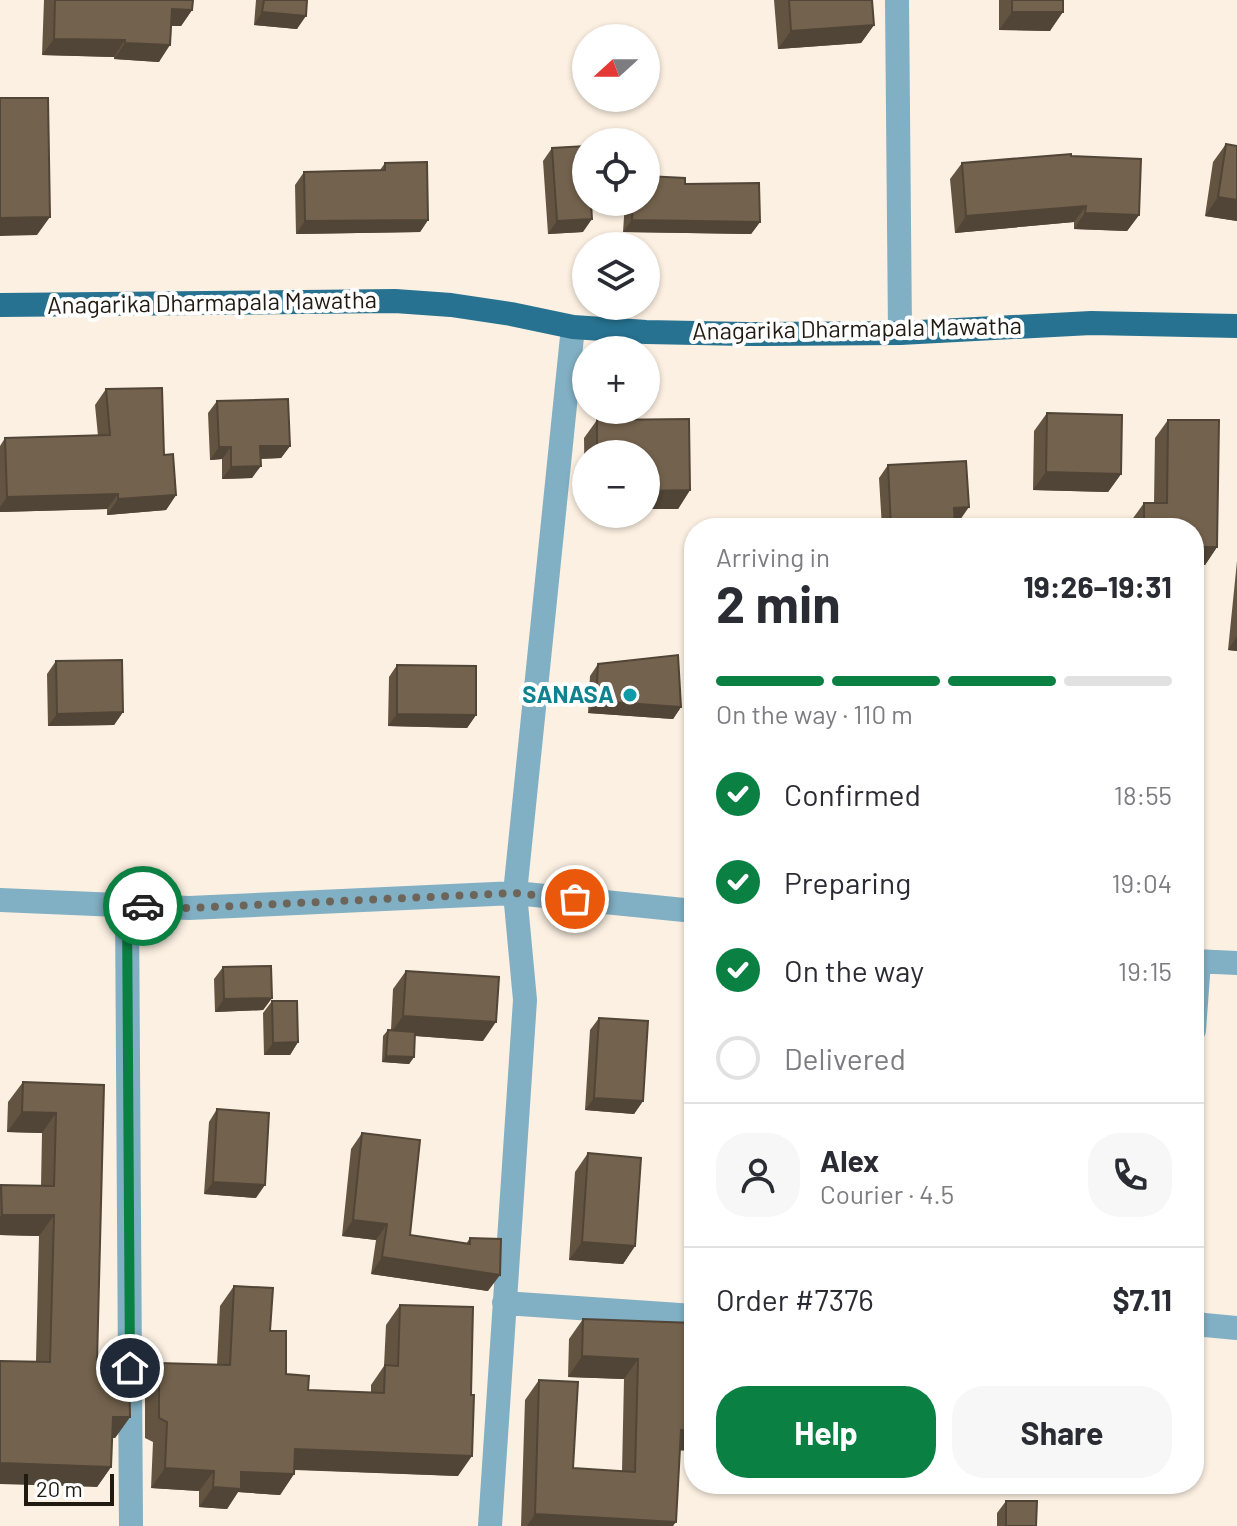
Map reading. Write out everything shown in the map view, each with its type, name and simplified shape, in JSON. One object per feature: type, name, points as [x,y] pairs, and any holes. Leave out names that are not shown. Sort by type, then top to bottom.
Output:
[{"type":"main road","name":"Anagarika Dharmapala Mawatha","points":[[0,305],[395,301],[466,307],[573,327],[747,334],[900,333],[1091,323],[1237,326]]},
{"type":"street","points":[[897,0],[900,333]]},
{"type":"street","points":[[490,1526],[525,1000],[515,893],[573,327]]},
{"type":"street","points":[[0,900],[189,908],[515,893],[684,910]]},
{"type":"street","points":[[127,906],[131,1526]]},
{"type":"street","points":[[1204,962],[1237,963]]},
{"type":"street","points":[[504,1303],[684,1315]]},
{"type":"street","points":[[1204,1325],[1237,1328]]},
{"type":"building","points":[[55,0],[193,0],[192,10],[172,9],[170,45],[125,43],[125,40],[54,39]]},
{"type":"building","points":[[264,0],[307,0],[306,16],[262,12]]},
{"type":"building","points":[[789,0],[872,0],[874,25],[791,31]]},
{"type":"building","points":[[1012,0],[1063,0],[1063,12],[1012,12]]},
{"type":"building","points":[[0,98],[48,98],[50,217],[0,218]]},
{"type":"building","points":[[1226,144],[1237,146],[1237,200],[1218,197]]},
{"type":"building","points":[[572,147],[572,216],[592,216],[592,219],[557,221],[552,148]]},
{"type":"building","points":[[1071,154],[1141,159],[1139,215],[1085,213],[1086,206],[966,216],[962,163]]},
{"type":"building","points":[[427,162],[428,220],[305,221],[304,172],[385,170],[385,163]]},
{"type":"building","points":[[660,177],[685,178],[685,184],[759,183],[760,222],[632,220],[632,216],[660,216]]},
{"type":"building","points":[[162,388],[164,455],[173,454],[176,495],[118,499],[118,494],[7,497],[5,438],[110,435],[106,389]]},
{"type":"building","points":[[288,399],[290,446],[260,446],[261,466],[231,467],[231,447],[219,447],[217,401]]},
{"type":"building","points":[[1047,413],[1122,415],[1121,474],[1046,472]]},
{"type":"building","points":[[660,419],[689,419],[690,490],[660,491],[660,440],[597,440],[597,424],[660,424]]},
{"type":"building","points":[[1168,420],[1219,420],[1217,547],[1204,547],[1204,518],[1144,518],[1144,503],[1167,503]]},
{"type":"building","points":[[966,461],[969,507],[954,508],[954,518],[891,518],[888,465]]},
{"type":"building","name":"SANASA","points":[[678,655],[681,707],[596,701],[598,664]]},
{"type":"building","points":[[122,660],[123,712],[57,714],[56,661]]},
{"type":"building","points":[[397,665],[476,666],[476,715],[397,714]]},
{"type":"building","points":[[271,966],[272,998],[224,999],[223,967]]},
{"type":"building","points":[[406,971],[499,977],[496,1022],[403,1016]]},
{"type":"building","points":[[272,1001],[297,1001],[298,1042],[273,1043]]},
{"type":"building","points":[[599,1018],[648,1021],[643,1101],[594,1098]]},
{"type":"building","points":[[388,1030],[415,1032],[414,1057],[386,1056]]},
{"type":"building","points":[[23,1082],[104,1085],[97,1362],[129,1362],[130,1417],[113,1417],[111,1467],[0,1463],[0,1361],[50,1362],[54,1215],[2,1215],[1,1185],[54,1186],[56,1113],[22,1112]]},
{"type":"building","points":[[217,1109],[269,1113],[265,1185],[213,1182]]},
{"type":"building","points":[[362,1133],[420,1140],[410,1235],[470,1244],[470,1238],[501,1239],[500,1275],[382,1257],[387,1224],[353,1220]]},
{"type":"building","points":[[588,1153],[641,1158],[635,1246],[582,1242]]},
{"type":"building","points":[[234,1286],[273,1288],[270,1331],[286,1331],[286,1374],[309,1376],[308,1390],[384,1393],[385,1365],[398,1366],[400,1305],[473,1307],[472,1456],[295,1449],[294,1474],[241,1472],[241,1489],[213,1487],[214,1471],[165,1468],[167,1422],[159,1418],[159,1363],[230,1365]]},
{"type":"building","points":[[583,1319],[684,1323],[684,1430],[681,1430],[676,1522],[535,1514],[539,1380],[578,1382],[573,1468],[635,1472],[638,1359],[582,1356]]},
{"type":"building","points":[[1006,1501],[1037,1501],[1036,1526],[1006,1526]]},
{"type":"way so far","points":[[143,906],[189,908],[515,893],[575,899]]},
{"type":"place","name":"SANASA","points":[[630,695]]},
{"type":"route","points":[[130,1368],[127,906],[143,906]]}]
